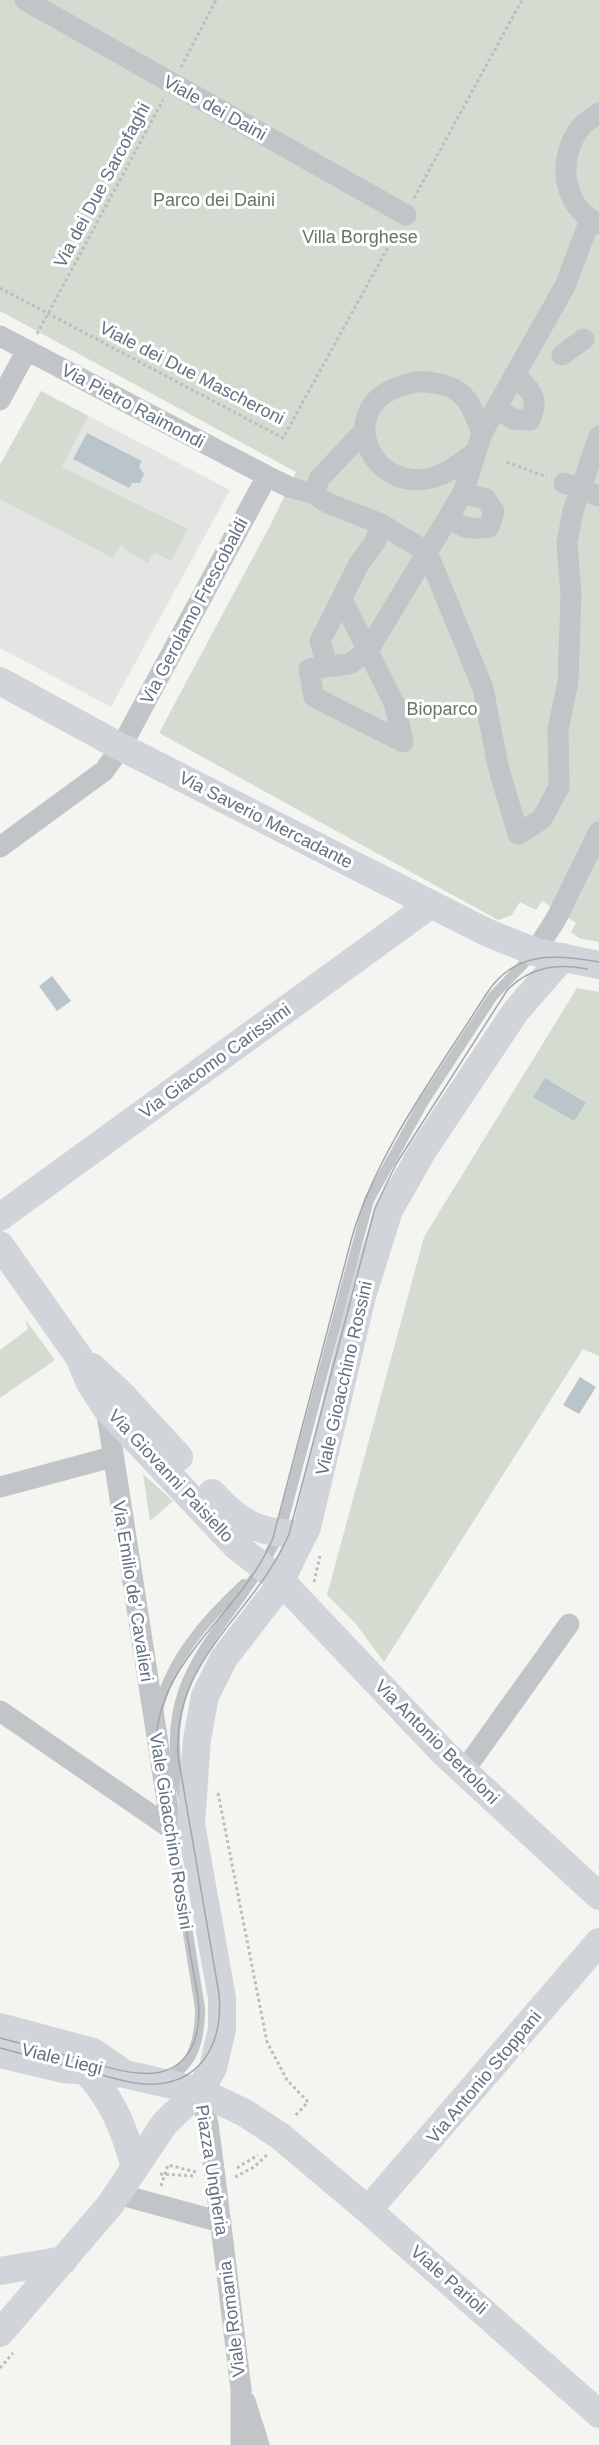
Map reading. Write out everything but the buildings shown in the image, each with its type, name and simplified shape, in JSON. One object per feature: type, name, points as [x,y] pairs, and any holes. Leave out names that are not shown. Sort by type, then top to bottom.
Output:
[{"type":"street","name":"Viale dei Daini","points":[[25,0],[406,214]]},
{"type":"street","points":[[342,599],[367,652],[395,705],[403,742],[314,697],[309,669],[349,664],[367,652],[463,493],[479,443],[566,286],[594,222],[572,200],[565,175],[568,150],[581,127],[599,113]]},
{"type":"street","name":"Via Pietro Raimondi","points":[[0,336],[267,476],[381,524],[427,552]]},
{"type":"street","points":[[562,355],[584,339]]},
{"type":"street","points":[[0,400],[27,350]]},
{"type":"street","points":[[498,409],[513,419],[530,420],[536,406],[532,392],[516,375]]},
{"type":"street","points":[[416,381],[449,384],[470,402],[479,443],[442,475],[420,480],[403,479],[389,474],[371,455],[365,430],[366,417],[375,402],[386,392],[416,381]]},
{"type":"street","points":[[314,494],[319,479],[365,430]]},
{"type":"street","points":[[427,552],[483,688],[498,766],[518,834],[542,819],[559,787],[558,729],[568,682],[571,606],[567,543],[573,511],[599,436]]},
{"type":"street","name":"Via Gerolamo Frescobaldi","points":[[0,847],[104,771],[121,747],[267,476]]},
{"type":"street","points":[[450,516],[458,525],[474,530],[489,527],[494,512],[486,499],[463,493]]},
{"type":"street","points":[[327,665],[320,641],[359,564],[375,542],[381,524]]},
{"type":"street","name":"Via Saverio Mercadante","points":[[0,681],[121,747],[501,939],[535,952],[599,965]]},
{"type":"street","points":[[535,952],[556,919],[599,832]]},
{"type":"street","name":"Via Giacomo Carissimi","points":[[0,1217],[430,905]]},
{"type":"street","name":"Viale Gioacchino Rossini","points":[[186,1833],[197,1739],[207,1689],[272,1575],[302,1538],[313,1508],[362,1296],[389,1210],[422,1152],[516,1011],[563,957]]},
{"type":"street","name":"Via Giovanni Paisiello","points":[[0,1245],[79,1356],[90,1383],[106,1408],[236,1546],[272,1575]]},
{"type":"street","name":"Via Giovanni Paisiello","points":[[79,1356],[109,1381],[232,1515],[255,1528],[302,1538]]},
{"type":"street","name":"Via Emilio de' Cavalieri","points":[[106,1408],[154,1725]]},
{"type":"street","points":[[0,1487],[112,1457]]},
{"type":"street","name":"Via Antonio Bertoloni","points":[[272,1575],[463,1772],[599,1896]]},
{"type":"street","points":[[463,1772],[569,1624]]},
{"type":"street","points":[[0,1711],[186,1833]]},
{"type":"street","name":"Viale Gioacchino Rossini","points":[[154,1725],[186,1833],[219,1980],[211,2021]]},
{"type":"street","name":"Via Antonio Stoppani","points":[[368,2210],[599,1942]]},
{"type":"street","name":"Piazza Ungheria","points":[[0,2333],[133,2181],[165,2123],[200,2091],[218,2055],[211,2021]]},
{"type":"street","name":"Viale Liegi","points":[[0,2027],[93,2052],[124,2074]]},
{"type":"street","name":"Viale Liegi","points":[[0,2054],[55,2068],[124,2074]]},
{"type":"street","points":[[87,2072],[104,2091],[116,2110],[133,2181],[220,2222]]},
{"type":"street","name":"Piazza Ungheria","points":[[124,2074],[200,2091],[245,2113],[297,2150]]},
{"type":"street","name":"Piazza Ungheria","points":[[200,2091],[208,2124],[224,2248]]},
{"type":"street","name":"Viale Parioli","points":[[297,2150],[467,2295],[599,2415]]},
{"type":"street","name":"Viale Romania","points":[[224,2248],[241,2389],[241,2445]]},
{"type":"street","points":[[0,2271],[64,2260]]},
{"type":"street","name":"Viale Romania","points":[[241,2389],[259,2445]]},
{"type":"lane","name":"Viale Gioacchino Rossini","points":[[302,1538],[369,1200],[423,1103],[493,996],[535,952]]},
{"type":"lane","name":"Viale Gioacchino Rossini","points":[[154,1725],[168,1677],[183,1652],[222,1606],[272,1575]]},
{"type":"lane","points":[[153,2081],[177,2073],[187,2065],[211,2021]]},
{"type":"lane","name":"Viale Liegi","points":[[0,2044],[124,2074]]},
{"type":"path","name":"Via dei Due Sarcofaghi","points":[[27,350],[216,0]]},
{"type":"path","name":"Viale dei Due Mascheroni","points":[[0,288],[282,438],[522,0]]},
{"type":"path","points":[[507,462],[582,489]]},
{"type":"path","points":[[302,1538],[313,1586]]},
{"type":"path","points":[[216,1784],[267,2042],[287,2080],[308,2102],[296,2115]]},
{"type":"path","points":[[237,2168],[258,2155]]},
{"type":"path","points":[[239,2176],[264,2160]]},
{"type":"path","points":[[159,2190],[168,2165],[197,2172]]},
{"type":"path","points":[[133,2181],[167,2173],[194,2176]]},
{"type":"shaded area","points":[[41,391],[230,490],[111,707],[0,648],[0,465]]},
{"type":"shaded area","points":[[87,433],[142,461],[139,467],[144,474],[140,483],[132,483],[129,488],[73,459]]},
{"type":"shaded area","points":[[52,976],[71,1001],[57,1011],[39,986]]},
{"type":"shaded area","points":[[545,1078],[586,1103],[574,1121],[533,1097]]},
{"type":"shaded area","points":[[580,1377],[596,1387],[579,1414],[563,1405]]},
{"type":"green space","name":"Villa Borghese","points":[[0,0],[599,0],[599,942],[579,938],[571,932],[576,923],[542,901],[536,910],[520,902],[512,915],[498,920],[159,733],[273,520],[296,472],[0,311]]},
{"type":"green space","points":[[41,391],[88,416],[62,467],[188,529],[171,561],[154,552],[148,563],[121,545],[113,558],[0,499],[0,465]]},
{"type":"green space","points":[[577,988],[599,992],[599,1356],[583,1349],[384,1662],[356,1624],[327,1595],[424,1237]]},
{"type":"green space","points":[[25,1319],[55,1360],[0,1398],[0,1350],[28,1329]]},
{"type":"green space","points":[[143,1474],[173,1501],[150,1521]]},
{"type":"tram line","points":[[0,2038],[138,2073],[155,2073],[169,2069],[180,2063],[188,2053],[198,2028],[198,1998],[156,1757],[158,1723],[167,1694],[182,1667],[258,1566],[273,1538],[352,1237],[377,1173],[411,1111],[487,993],[510,969],[523,963],[552,957],[599,962]]},
{"type":"tram line","points":[[0,2048],[120,2080],[150,2084],[174,2081],[188,2074],[208,2054],[218,2026],[219,1994],[178,1756],[180,1721],[188,1691],[219,1638],[274,1563],[289,1534],[375,1208],[396,1164],[508,989],[535,971],[565,966],[587,969]]},
{"type":"park label","name":"Parco dei Daini","points":[[214,200]]},
{"type":"park label","name":"Bioparco","points":[[442,709]]}]
